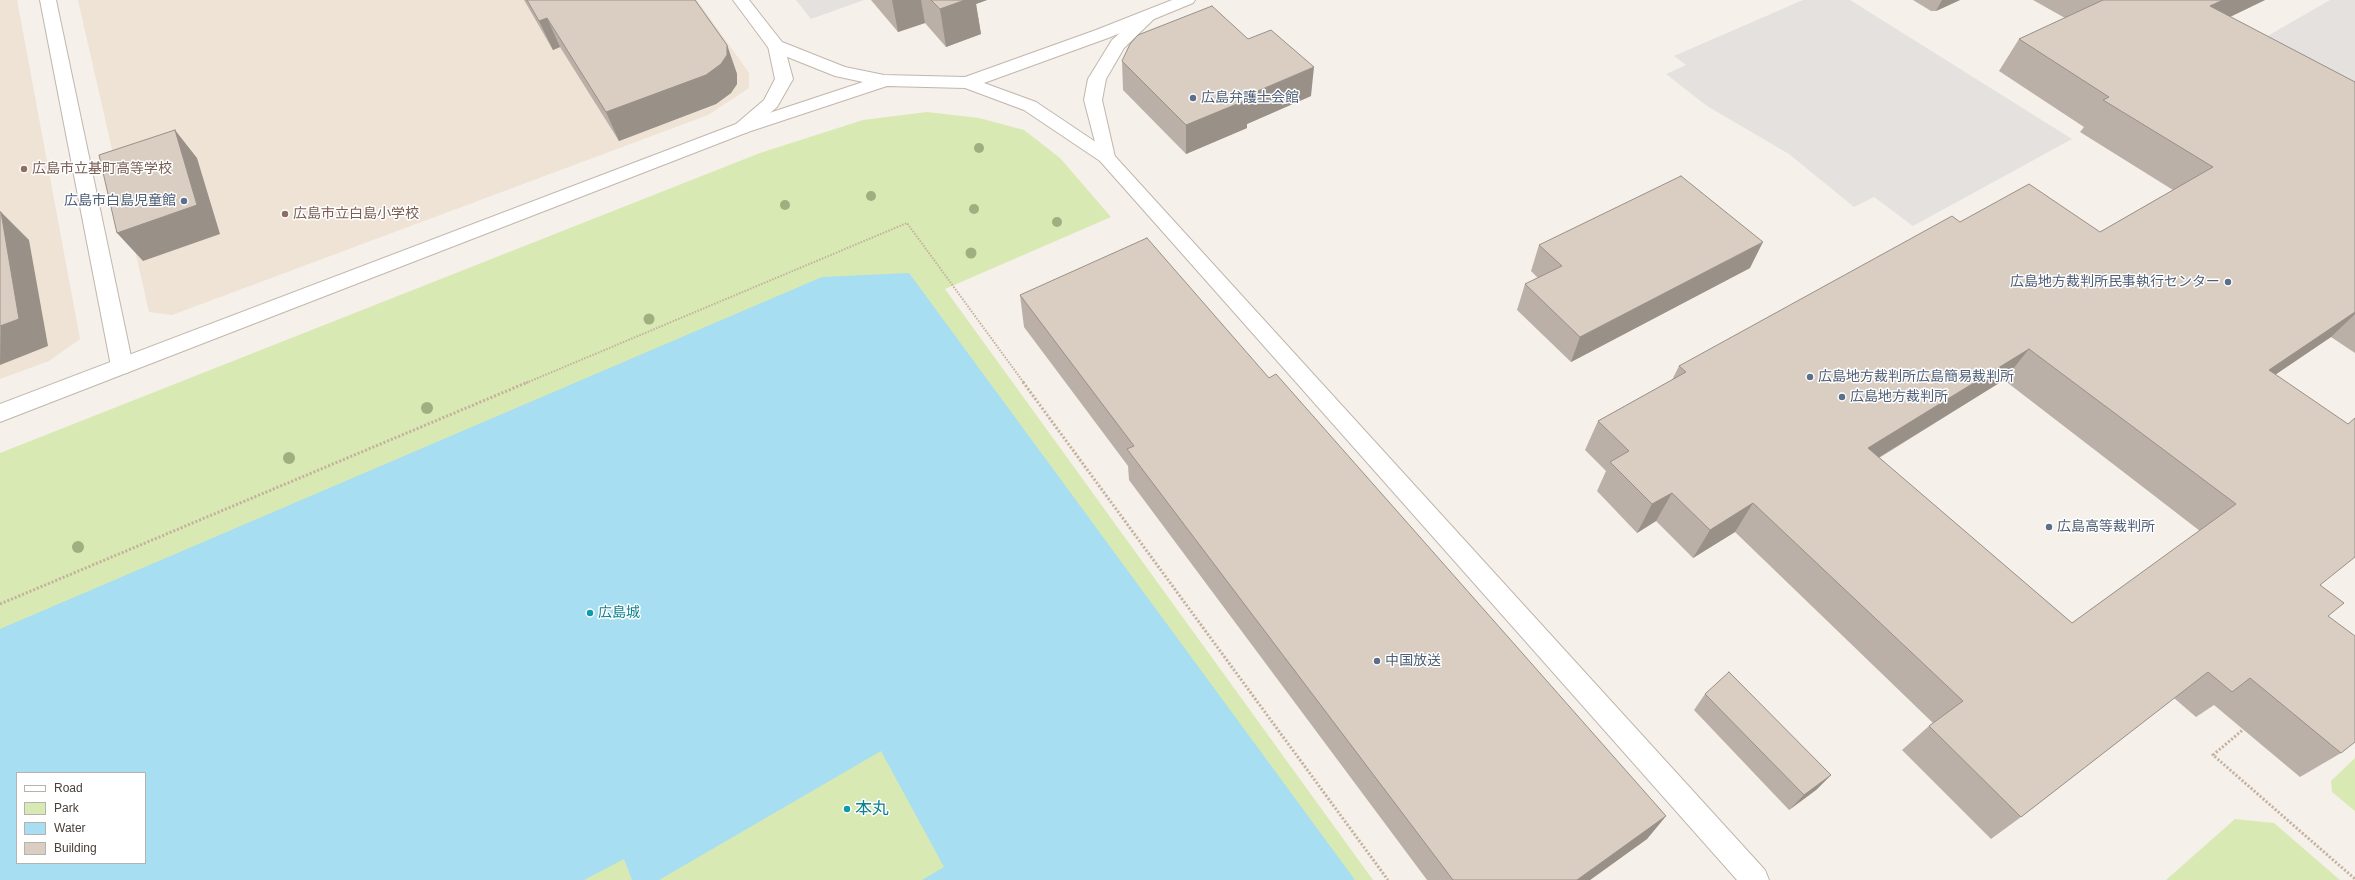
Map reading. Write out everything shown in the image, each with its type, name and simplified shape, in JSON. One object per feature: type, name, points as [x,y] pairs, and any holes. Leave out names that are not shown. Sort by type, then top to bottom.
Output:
[{"type":"street","points":[[48,0],[122,366]]},
{"type":"street","points":[[741,0],[776,46],[784,79],[771,103],[742,128]]},
{"type":"street","points":[[966,83],[1148,17],[1187,0]]},
{"type":"street","points":[[1106,157],[1093,100],[1097,80],[1102,68],[1118,44],[1148,17]]},
{"type":"street","points":[[776,46],[841,72],[884,80],[966,83],[1030,106],[1106,157],[1755,880]]},
{"type":"street","points":[[0,413],[742,128],[884,80]]},
{"type":"path","points":[[0,604],[907,223],[1388,880]]},
{"type":"path","points":[[2249,725],[2213,755],[2355,878]]},
{"type":"shaded area","name":"広島市立基町高等学校","points":[[0,0],[17,0],[80,339],[49,361],[0,379]]},
{"type":"shaded area","name":"広島市立白島小学校","points":[[78,0],[697,0],[749,73],[749,88],[708,115],[172,315],[149,312]]},
{"type":"shaded area","points":[[796,0],[864,0],[811,19]]},
{"type":"shaded area","points":[[1803,0],[1850,0],[2072,139],[1913,226],[1874,197],[1854,207],[1789,154],[1707,106],[1666,74],[1686,65],[1674,56]]},
{"type":"shaded area","points":[[2330,0],[2355,0],[2355,117],[2238,53]]},
{"type":"green space","name":"広島城","points":[[927,112],[979,118],[1024,130],[1060,158],[1111,217],[945,289],[1373,880],[0,880],[0,453],[760,153],[863,120]]},
{"type":"green space","points":[[2355,758],[2355,811],[2332,792],[2331,781]]},
{"type":"green space","points":[[2235,819],[2274,823],[2340,880],[2166,880]]},
{"type":"water","name":"広島城","points":[[909,273],[1355,880],[922,880],[944,867],[881,751],[659,880],[632,880],[624,859],[584,880],[0,880],[0,629],[822,277]]},
{"type":"building","points":[[527,0],[695,0],[727,45],[727,55],[721,64],[706,75],[606,112],[547,18],[539,21]]},
{"type":"building","points":[[931,0],[965,0],[940,9]]},
{"type":"building","points":[[2103,0],[2223,0],[2210,6],[2355,82],[2355,312],[2269,370],[2348,424],[2355,418],[2355,557],[2320,585],[2344,603],[2328,616],[2355,636],[2355,742],[2341,753],[2250,678],[2232,692],[2208,672],[2021,817],[1929,726],[1963,701],[1753,503],[1710,530],[1672,493],[1652,504],[1610,462],[1629,451],[1598,421],[1686,372],[1679,366],[1952,216],[1960,222],[2029,184],[2100,232],[2213,167],[2103,100],[2109,97],[2019,39]],"holes":[[[2029,349],[2236,504],[2072,623],[1868,448]]]},
{"type":"building","points":[[1212,6],[1248,39],[1271,30],[1314,67],[1246,96],[1249,99],[1186,125],[1122,61],[1130,44],[1138,35]]},
{"type":"building","points":[[175,130],[197,205],[117,233],[99,155]]},
{"type":"building","points":[[1681,176],[1763,242],[1580,337],[1525,284],[1562,266],[1539,245]]},
{"type":"building","points":[[0,212],[19,319],[0,326]]},
{"type":"building","points":[[1147,238],[1269,378],[1276,374],[1666,816],[1577,880],[1453,880],[1127,449],[1134,446],[1020,295]]},
{"type":"building","points":[[1729,672],[1831,775],[1804,795],[1705,694]]},
{"type":"place","name":"広島弁護士会館","points":[[1193,98]]},
{"type":"place","name":"広島市立基町高等学校","points":[[24,169]]},
{"type":"place","name":"広島市白島児童館","points":[[184,201]]},
{"type":"place","name":"広島市立白島小学校","points":[[285,214]]},
{"type":"place","name":"広島地方裁判所民事執行センター","points":[[2228,282]]},
{"type":"place","name":"広島地方裁判所広島簡易裁判所","points":[[1810,377]]},
{"type":"place","name":"広島地方裁判所","points":[[1842,397]]},
{"type":"place","name":"広島高等裁判所","points":[[2049,527]]},
{"type":"place","name":"広島城","points":[[590,613]]},
{"type":"place","name":"中国放送","points":[[1377,661]]},
{"type":"place","name":"本丸","points":[[847,809]]}]
